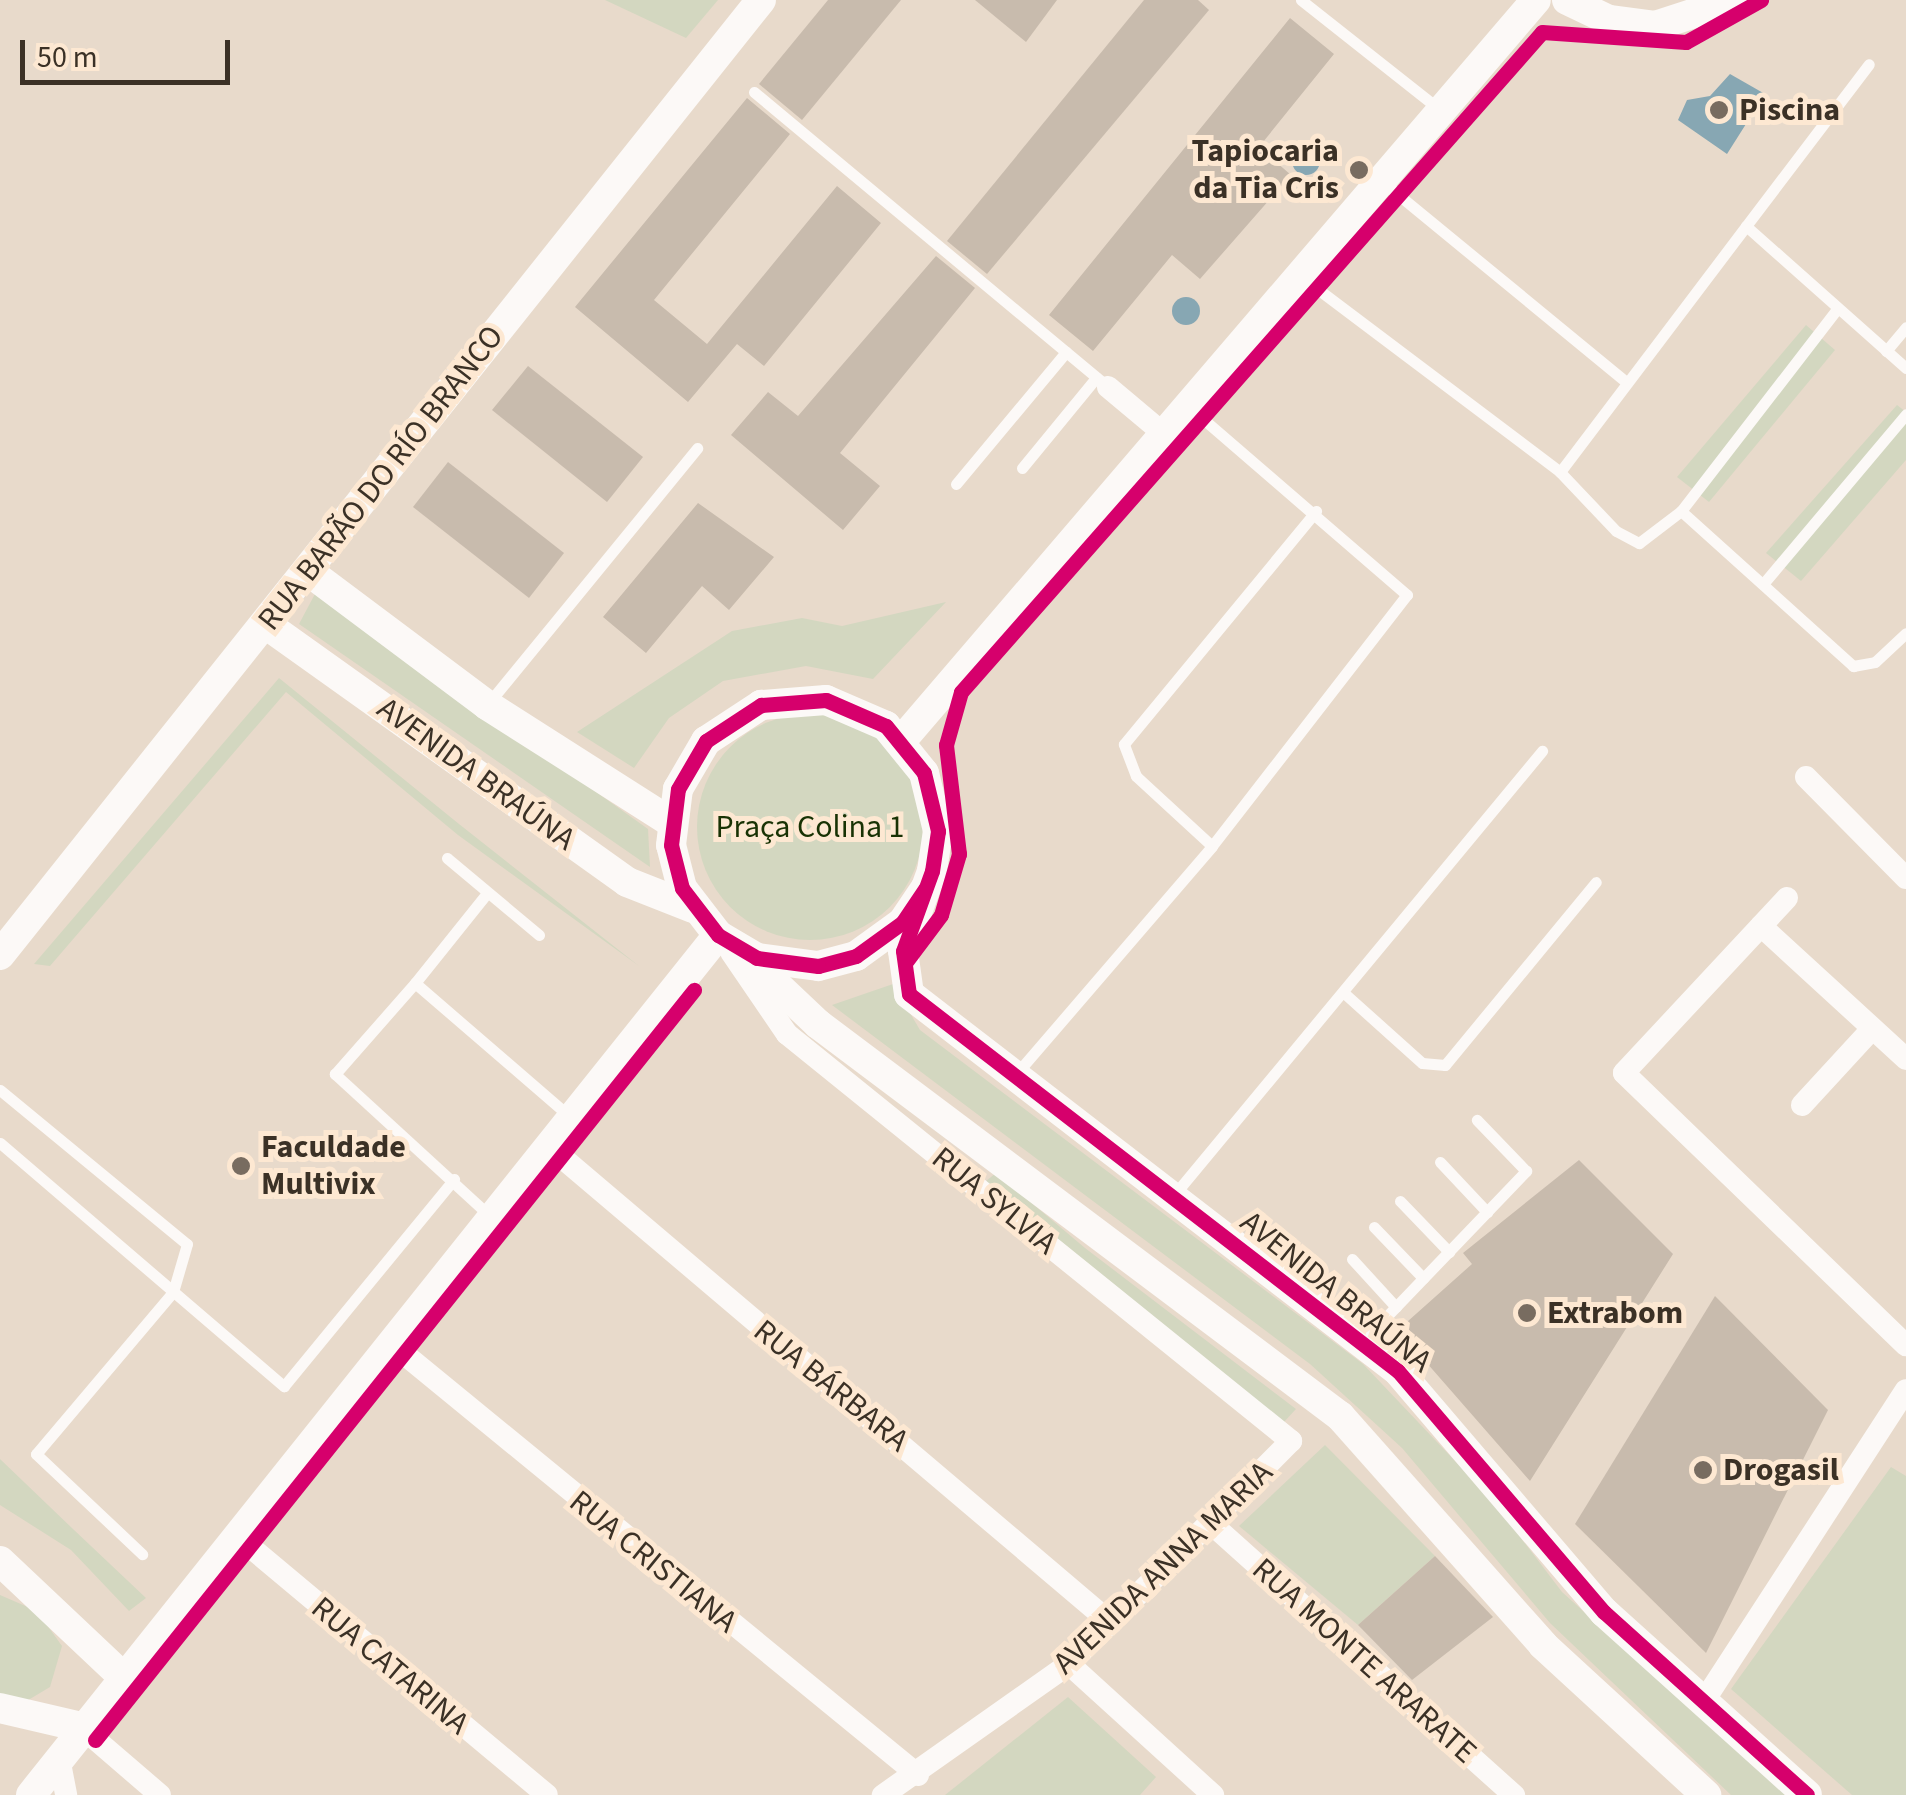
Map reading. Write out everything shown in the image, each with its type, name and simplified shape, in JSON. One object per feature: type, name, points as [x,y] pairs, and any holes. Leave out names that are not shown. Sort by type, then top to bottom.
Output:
[{"type":"street","name":"RUA BARÃO DO RÍO BRANCO","points":[[0,955],[267,625],[761,0]]},
{"type":"street","points":[[902,740],[1536,0]]},
{"type":"street","points":[[1567,0],[1609,20],[1656,26],[1735,0]]},
{"type":"street","points":[[1102,382],[1164,434]]},
{"type":"street","name":"AVENIDA BRAÚNA","points":[[308,571],[488,704],[670,822]]},
{"type":"street","name":"AVENIDA BRAÚNA","points":[[267,625],[627,882],[693,908]]},
{"type":"street","points":[[726,941],[776,964],[838,962],[889,935],[925,889],[936,811],[902,740],[836,702],[761,706],[706,741],[670,822],[675,867],[693,908],[726,941],[818,1024],[1340,1416],[1542,1645],[1706,1795]]},
{"type":"street","points":[[1806,776],[1906,878]]},
{"type":"street","name":"AVENIDA BRAÚNA","points":[[925,889],[903,951],[909,994],[1012,1079],[1363,1341],[1448,1422],[1604,1612],[1702,1704],[1808,1795]]},
{"type":"street","points":[[1787,898],[1624,1073],[1906,1345]]},
{"type":"street","points":[[1761,926],[1906,1060]]},
{"type":"street","points":[[31,1795],[120,1674],[726,941]]},
{"type":"street","name":"RUA SYLVIA","points":[[726,941],[787,1034],[1292,1441]]},
{"type":"street","points":[[1802,1105],[1872,1029]]},
{"type":"street","name":"RUA BÁRBARA","points":[[552,1149],[1110,1623]]},
{"type":"street","name":"RUA CRISTIANA","points":[[392,1344],[918,1775]]},
{"type":"street","points":[[1702,1704],[1906,1390]]},
{"type":"street","name":"AVENIDA ANNA MARIA","points":[[889,1794],[1069,1664],[1215,1527],[1292,1441]]},
{"type":"street","name":"RUA MONTE ARARATE","points":[[1215,1527],[1514,1795]]},
{"type":"street","name":"RUA CATARINA","points":[[236,1536],[547,1795]]},
{"type":"street","points":[[0,1561],[120,1674]]},
{"type":"street","points":[[1069,1664],[1213,1795]]},
{"type":"street","points":[[0,1708],[82,1727],[160,1795]]},
{"type":"street","points":[[59,1758],[66,1795]]},
{"type":"lane","points":[[1301,0],[1440,111]]},
{"type":"lane","points":[[1560,472],[1869,64]]},
{"type":"lane","points":[[754,92],[1102,382],[1022,468]]},
{"type":"lane","points":[[1381,180],[1626,382]]},
{"type":"lane","points":[[1746,226],[1906,368]]},
{"type":"lane","points":[[1299,276],[1560,472],[1639,543],[1681,511],[1837,308]]},
{"type":"lane","points":[[1886,351],[1906,327]]},
{"type":"lane","points":[[956,484],[1066,352]]},
{"type":"lane","points":[[1012,1079],[1212,846],[1406,595],[1316,512],[1188,406]]},
{"type":"lane","points":[[1763,584],[1906,414]]},
{"type":"lane","points":[[488,704],[697,448]]},
{"type":"lane","points":[[1681,511],[1853,666],[1875,662],[1906,632]]},
{"type":"lane","points":[[1212,846],[1136,776],[1124,744],[1316,512]]},
{"type":"lane","points":[[1171,1198],[1542,751]]},
{"type":"lane","points":[[447,858],[539,934]]},
{"type":"lane","points":[[1344,993],[1422,1064],[1446,1065],[1596,882]]},
{"type":"lane","points":[[487,894],[415,984],[335,1074],[454,1179],[494,1220]]},
{"type":"lane","points":[[415,984],[575,1121]]},
{"type":"lane","points":[[0,1090],[178,1232],[190,1256],[173,1292],[36,1454],[142,1554]]},
{"type":"lane","points":[[1363,1341],[1526,1171],[1477,1120]]},
{"type":"lane","points":[[0,1143],[284,1386],[454,1179]]},
{"type":"lane","points":[[1440,1162],[1488,1212]]},
{"type":"lane","points":[[1400,1201],[1449,1252]]},
{"type":"lane","points":[[1374,1228],[1423,1278]]},
{"type":"lane","points":[[1352,1259],[1396,1307]]},
{"type":"green space","points":[[605,0],[718,0],[686,38]]},
{"type":"green space","points":[[1806,325],[1835,350],[1709,502],[1677,477]]},
{"type":"green space","points":[[1897,405],[1906,412],[1906,460],[1801,581],[1766,553]]},
{"type":"green space","points":[[316,592],[648,829],[650,867],[299,624]]},
{"type":"green space","points":[[946,602],[873,679],[806,666],[723,681],[669,718],[634,768],[577,732],[732,631],[802,618],[842,626]]},
{"type":"green space","points":[[279,678],[639,966],[458,835],[286,692],[50,966],[34,964]]},
{"type":"green space","name":"Praça Colina 1","points":[[810,714],[853,723],[890,747],[914,784],[923,827],[914,870],[890,907],[853,931],[810,940],[767,931],[730,907],[706,870],[697,827],[706,784],[730,747],[767,723]]},
{"type":"green space","points":[[893,984],[920,1030],[1363,1364],[1492,1500],[1562,1592],[1787,1795],[1731,1795],[1550,1623],[1402,1448],[1310,1364],[832,1005]]},
{"type":"green space","points":[[996,1173],[1085,1248],[1296,1409],[1284,1422],[986,1181]]},
{"type":"green space","points":[[1325,1445],[1435,1556],[1358,1625],[1239,1526]]},
{"type":"green space","points":[[0,1459],[146,1598],[129,1611],[71,1550],[0,1505]]},
{"type":"green space","points":[[1891,1467],[1906,1476],[1906,1795],[1852,1795],[1731,1689]]},
{"type":"green space","points":[[0,1595],[37,1611],[62,1646],[50,1687],[25,1702],[0,1700]]},
{"type":"green space","points":[[1068,1697],[1156,1777],[1140,1795],[945,1795]]},
{"type":"water","name":"Piscina","points":[[1730,74],[1765,94],[1727,154],[1678,120],[1687,100],[1710,96]]},
{"type":"water","points":[[1306,147],[1316,151],[1320,161],[1316,171],[1306,175],[1296,171],[1292,161],[1296,151]]},
{"type":"water","points":[[1186,297],[1196,301],[1200,311],[1196,321],[1186,325],[1176,321],[1172,311],[1176,301]]},
{"type":"building","points":[[828,0],[901,0],[802,120],[759,84]]},
{"type":"building","points":[[975,0],[1057,0],[1026,42]]},
{"type":"building","points":[[1144,0],[1198,0],[1209,10],[987,274],[947,241]]},
{"type":"building","points":[[1290,18],[1334,54],[1259,147],[1291,175],[1200,279],[1172,255],[1093,351],[1049,315]]},
{"type":"building","points":[[747,98],[790,134],[654,300],[707,344],[837,186],[881,223],[764,366],[737,344],[688,402],[575,307]]},
{"type":"building","points":[[936,256],[975,288],[840,453],[880,486],[843,530],[731,435],[768,392],[798,416]]},
{"type":"building","points":[[528,366],[643,457],[607,502],[492,410]]},
{"type":"building","points":[[448,462],[564,553],[529,598],[413,507]]},
{"type":"building","points":[[698,503],[774,557],[729,610],[702,586],[646,653],[603,617]]},
{"type":"building","name":"Extrabom","points":[[1579,1160],[1673,1254],[1530,1481],[1398,1330],[1472,1264],[1463,1253]]},
{"type":"building","name":"Drogasil","points":[[1715,1296],[1828,1410],[1706,1653],[1575,1524]]},
{"type":"building","points":[[1435,1556],[1493,1617],[1412,1680],[1358,1625]]},
{"type":"cycle path","points":[[905,963],[941,915],[959,854],[946,745],[961,692],[1542,32],[1686,42],[1761,0]]},
{"type":"cycle path","points":[[925,889],[903,922],[856,956],[818,966],[757,958],[718,935],[682,888],[671,845],[678,789],[706,741],[761,705],[826,700],[886,726],[924,773],[938,831],[932,871],[903,951],[909,994],[1398,1371],[1604,1612],[1807,1795]]},
{"type":"cycle path","points":[[95,1740],[694,990]]},
{"type":"place","name":"Piscina","points":[[1719,110]]},
{"type":"place","name":"Tapiocaria da Tia Cris","points":[[1359,170]]},
{"type":"place","name":"Faculdade Multivix","points":[[241,1166]]},
{"type":"place","name":"Extrabom","points":[[1527,1313]]},
{"type":"place","name":"Drogasil","points":[[1703,1470]]}]
